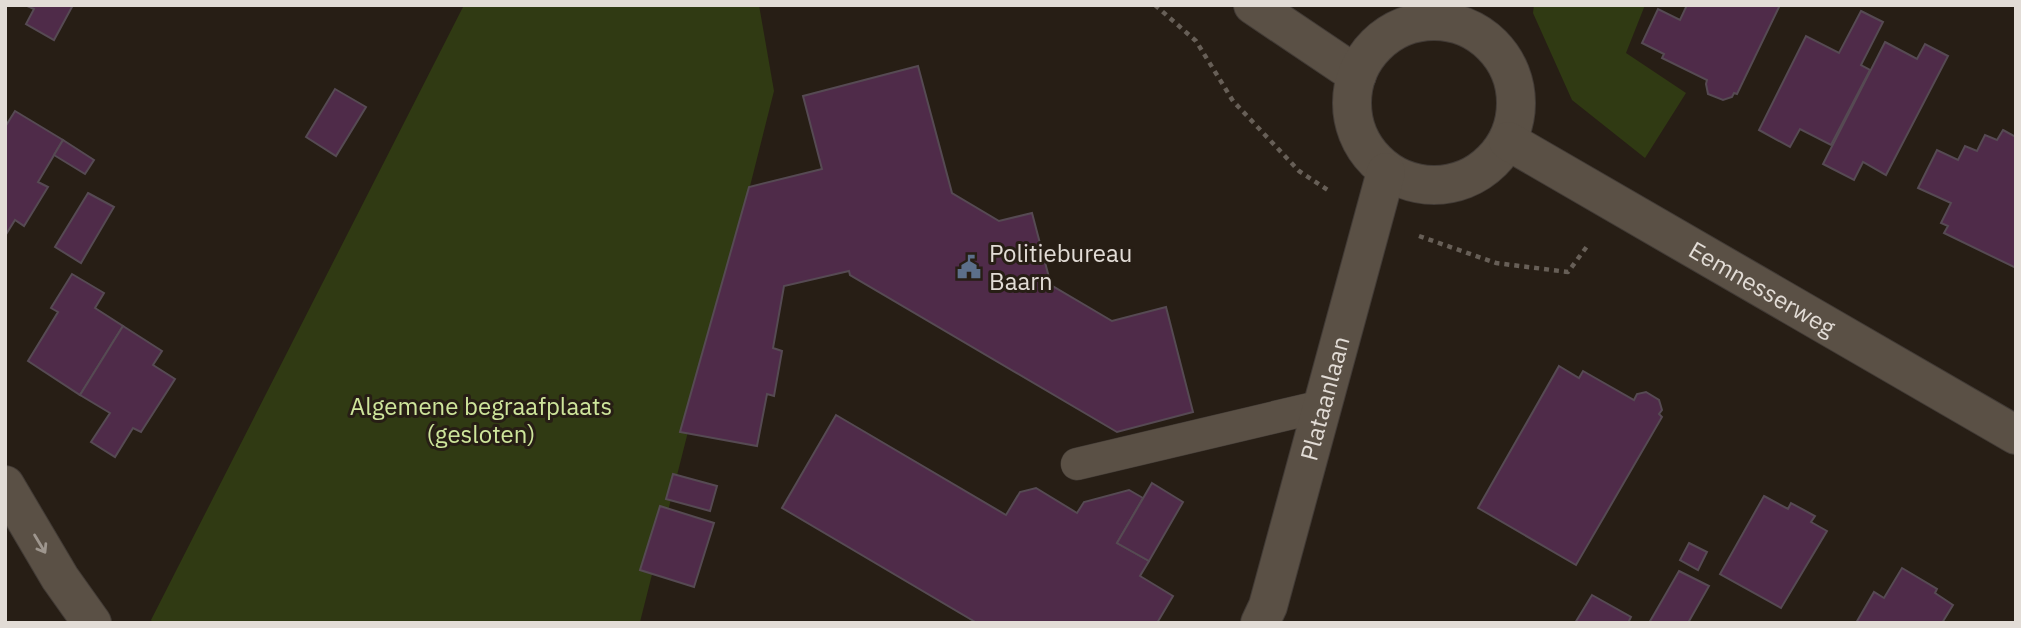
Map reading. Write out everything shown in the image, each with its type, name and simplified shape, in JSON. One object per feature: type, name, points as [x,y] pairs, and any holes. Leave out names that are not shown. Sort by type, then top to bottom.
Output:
[{"type":"street","points":[[1253,5],[1357,75]]},
{"type":"street","points":[[1462,14],[1504,58],[1516,84],[1517,113],[1508,141],[1486,168],[1454,184],[1419,185],[1386,172],[1367,152],[1355,128],[1351,103],[1357,75],[1368,54],[1386,37],[1408,25],[1462,14]]},
{"type":"street","name":"Eemnesserweg","points":[[1508,141],[2016,435]]},
{"type":"street","name":"Plataanlaan","points":[[1260,623],[1268,606],[1386,172]]},
{"type":"street","points":[[5,485],[60,579],[92,623]]},
{"type":"lane","points":[[1077,464],[1322,406]]},
{"type":"green space","name":"Algemene begraafplaats (gesloten)","points":[[464,5],[759,5],[774,91],[640,622],[642,623],[153,623],[151,620]]},
{"type":"green space","points":[[1534,5],[1645,5],[1626,53],[1686,93],[1645,158],[1572,100],[1533,13]]},
{"type":"building","points":[[25,5],[73,5],[54,40],[26,24],[34,9]]},
{"type":"building","points":[[1687,5],[1780,5],[1737,94],[1734,93],[1732,97],[1723,100],[1708,94],[1707,80],[1662,58],[1664,54],[1642,43],[1658,9],[1680,20]]},
{"type":"building","points":[[1861,11],[1883,22],[1861,65],[1870,70],[1831,145],[1800,129],[1790,147],[1759,130],[1806,36],[1839,53]]},
{"type":"building","points":[[1885,42],[1917,59],[1925,44],[1948,56],[1886,175],[1863,162],[1854,180],[1823,164]]},
{"type":"building","points":[[918,66],[952,193],[999,221],[1032,213],[1051,285],[1112,321],[1166,307],[1193,412],[1117,432],[850,275],[849,271],[784,286],[773,348],[782,351],[774,396],[767,394],[757,446],[680,432],[749,187],[822,169],[803,96]]},
{"type":"building","points":[[335,89],[366,107],[336,156],[306,137]]},
{"type":"building","points":[[15,111],[63,140],[38,182],[48,187],[24,226],[15,220],[5,236],[5,127]]},
{"type":"building","points":[[2003,130],[2016,137],[2016,268],[1944,233],[1948,226],[1941,223],[1951,203],[1918,188],[1937,150],[1958,160],[1965,146],[1977,151],[1985,135],[1997,140]]},
{"type":"building","points":[[63,140],[94,160],[85,174],[54,155]]},
{"type":"building","points":[[88,193],[114,207],[81,263],[55,247]]},
{"type":"building","points":[[72,274],[104,293],[95,308],[123,326],[80,395],[28,361],[58,312],[51,308]]},
{"type":"building","points":[[123,326],[162,351],[153,365],[175,379],[141,432],[133,428],[115,457],[91,442],[110,413],[80,395]]},
{"type":"building","points":[[1559,366],[1579,378],[1583,371],[1634,400],[1637,394],[1646,392],[1659,400],[1662,410],[1659,414],[1662,417],[1576,565],[1478,508]]},
{"type":"building","points":[[836,415],[1006,515],[1020,492],[1036,488],[1077,513],[1084,502],[1129,490],[1143,498],[1117,543],[1149,561],[1140,576],[1173,596],[1157,623],[977,623],[782,508]]},
{"type":"building","points":[[673,474],[717,486],[710,511],[666,499]]},
{"type":"building","points":[[1152,483],[1183,502],[1149,561],[1117,543]]},
{"type":"building","points":[[1764,496],[1788,509],[1791,503],[1815,516],[1811,522],[1827,531],[1781,608],[1720,574]]},
{"type":"building","points":[[660,506],[714,523],[694,587],[640,570]]},
{"type":"building","points":[[1689,543],[1707,552],[1698,570],[1680,560]]},
{"type":"building","points":[[1902,568],[1937,589],[1935,593],[1953,605],[1942,623],[1856,623],[1874,592],[1884,598]]},
{"type":"building","points":[[1679,571],[1709,586],[1688,623],[1649,623]]},
{"type":"building","points":[[1592,595],[1631,617],[1628,623],[1575,623]]},
{"type":"place","name":"Politiebureau Baarn","points":[[969,267]]}]
